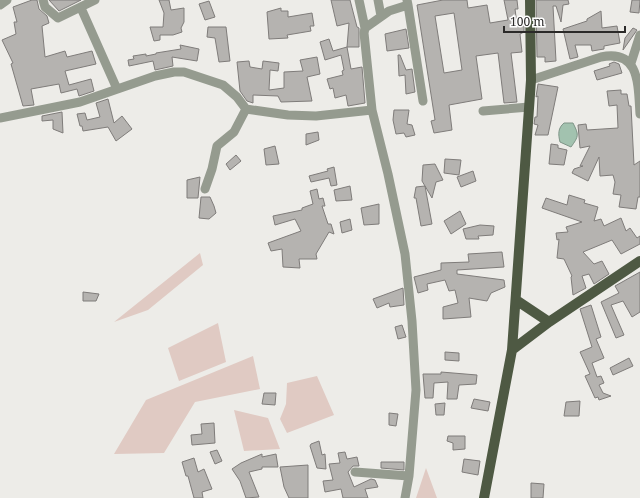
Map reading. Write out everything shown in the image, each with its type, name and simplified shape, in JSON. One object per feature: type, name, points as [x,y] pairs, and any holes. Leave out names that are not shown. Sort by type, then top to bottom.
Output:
[{"type":"main road","points":[[484,498],[512,350],[531,80],[530,0]]},
{"type":"main road","points":[[512,350],[549,322],[640,261]]},
{"type":"main road","points":[[516,300],[549,322]]},
{"type":"street","points":[[0,5],[7,0]]},
{"type":"street","points":[[43,0],[45,7],[58,18],[82,8],[95,0]]},
{"type":"street","points":[[359,0],[364,28],[372,110],[390,181],[405,254],[412,321],[416,373],[409,476],[405,498]]},
{"type":"street","points":[[378,0],[381,16]]},
{"type":"street","points":[[364,28],[381,16],[408,1],[423,101]]},
{"type":"street","points":[[82,8],[117,89]]},
{"type":"street","points":[[640,35],[631,63],[638,83],[640,114]]},
{"type":"street","points":[[531,80],[577,64],[613,54],[620,56],[631,63]]},
{"type":"street","points":[[0,118],[80,102],[155,76],[174,72],[184,72],[228,88],[246,109],[316,116],[372,110]]},
{"type":"street","points":[[484,111],[529,107]]},
{"type":"street","points":[[205,189],[212,169],[217,146],[234,132],[246,109]]},
{"type":"street","points":[[354,472],[409,476]]},
{"type":"shaded area","points":[[564,123],[573,123],[576,130],[577,138],[571,147],[560,142],[559,131]]},
{"type":"shaded area","points":[[200,253],[203,265],[148,310],[114,322]]},
{"type":"shaded area","points":[[218,323],[226,362],[179,381],[168,348]]},
{"type":"shaded area","points":[[253,356],[260,389],[195,402],[164,453],[114,454],[146,400]]},
{"type":"shaded area","points":[[317,376],[334,415],[287,433],[280,419],[286,404],[287,383]]},
{"type":"shaded area","points":[[234,410],[268,418],[280,449],[244,451]]},
{"type":"shaded area","points":[[426,468],[437,498],[416,498]]},
{"type":"building","points":[[32,0],[37,0],[39,9],[47,16],[49,23],[42,26],[45,57],[65,51],[67,57],[92,51],[96,64],[65,71],[69,85],[91,79],[94,91],[79,96],[77,89],[61,93],[59,84],[31,89],[34,105],[23,106],[11,64],[13,63],[2,40],[16,34],[14,22],[17,22],[13,7]]},
{"type":"building","points":[[49,0],[81,0],[59,11]]},
{"type":"building","points":[[159,0],[169,0],[171,10],[184,8],[184,22],[181,28],[182,32],[173,35],[160,35],[160,40],[154,41],[150,27],[163,27],[164,13]]},
{"type":"building","points":[[331,0],[350,0],[357,27],[359,28],[359,47],[347,47],[349,23],[337,26]]},
{"type":"building","points":[[443,0],[467,0],[468,8],[487,5],[490,23],[508,20],[504,0],[517,0],[518,9],[515,9],[517,24],[524,24],[524,32],[520,34],[522,52],[511,53],[517,102],[504,103],[498,53],[476,56],[482,99],[449,105],[452,130],[434,133],[431,121],[435,120],[417,5]],"holes":[[[454,13],[462,70],[444,73],[435,16]]]},
{"type":"building","points":[[536,0],[568,0],[569,4],[563,5],[561,22],[556,6],[553,6],[556,61],[545,62],[545,57],[537,57]]},
{"type":"building","points":[[632,0],[640,0],[639,13],[630,12]]},
{"type":"building","points":[[209,1],[215,17],[205,20],[199,4]]},
{"type":"building","points":[[281,8],[281,11],[288,11],[288,17],[312,13],[314,26],[310,26],[311,31],[287,35],[288,38],[269,39],[267,12]]},
{"type":"building","points":[[601,11],[602,28],[617,26],[620,43],[604,46],[604,49],[592,51],[591,45],[575,45],[578,57],[570,59],[563,29],[587,21],[587,19]]},
{"type":"building","points":[[208,27],[226,27],[230,61],[219,62],[215,38],[207,37]]},
{"type":"building","points":[[633,28],[637,30],[623,50],[625,38]]},
{"type":"building","points":[[406,29],[409,48],[387,51],[385,34]]},
{"type":"building","points":[[329,39],[333,51],[347,47],[351,69],[362,67],[365,103],[348,106],[346,95],[335,98],[333,88],[330,89],[327,79],[343,75],[342,71],[344,70],[341,55],[325,60],[320,42]]},
{"type":"building","points":[[180,45],[199,49],[197,61],[172,57],[173,66],[155,70],[153,61],[129,66],[128,60],[134,59],[133,56],[146,54],[146,56],[181,49]]},
{"type":"building","points":[[398,55],[400,55],[406,70],[412,69],[415,92],[406,94],[405,75],[399,76]]},
{"type":"building","points":[[317,57],[320,74],[307,77],[312,101],[281,102],[278,96],[253,95],[253,103],[247,101],[240,91],[237,62],[249,61],[250,67],[262,69],[263,61],[279,63],[278,71],[270,70],[269,90],[284,88],[284,72],[303,71],[300,60]]},
{"type":"building","points":[[614,62],[619,64],[622,73],[597,80],[594,71],[610,66],[609,64]]},
{"type":"building","points":[[538,84],[558,87],[548,135],[535,135],[538,125],[534,124],[535,117],[537,117],[538,96],[536,97]]},
{"type":"building","points":[[621,90],[621,94],[627,94],[629,106],[631,106],[634,165],[640,161],[640,197],[638,197],[636,209],[619,207],[621,195],[613,194],[615,182],[613,175],[600,176],[599,157],[588,181],[572,173],[574,169],[583,166],[580,166],[590,146],[580,148],[578,125],[586,124],[587,130],[618,128],[617,105],[609,106],[607,91]]},
{"type":"building","points":[[108,99],[114,123],[122,116],[132,129],[116,141],[108,127],[83,131],[77,114],[85,113],[87,120],[100,117],[96,103]]},
{"type":"building","points":[[394,110],[409,110],[407,124],[412,125],[415,135],[406,137],[404,133],[396,134],[393,120]]},
{"type":"building","points":[[62,112],[63,133],[53,129],[53,120],[42,121],[42,116]]},
{"type":"building","points":[[318,132],[319,140],[306,145],[306,134]]},
{"type":"building","points":[[551,144],[558,145],[558,148],[567,150],[564,165],[549,164]]},
{"type":"building","points":[[275,146],[279,164],[266,165],[264,149]]},
{"type":"building","points":[[236,155],[241,161],[230,170],[226,164]]},
{"type":"building","points":[[445,159],[461,160],[459,175],[444,173]]},
{"type":"building","points":[[435,164],[443,180],[436,182],[432,198],[422,181],[423,165]]},
{"type":"building","points":[[334,167],[337,185],[331,186],[329,178],[311,182],[309,176],[328,171],[327,169]]},
{"type":"building","points":[[473,171],[476,181],[461,187],[457,177]]},
{"type":"building","points":[[200,177],[198,198],[187,198],[187,180]]},
{"type":"building","points":[[350,186],[352,200],[336,201],[334,190]]},
{"type":"building","points":[[425,186],[432,224],[421,226],[416,198],[414,198],[416,187]]},
{"type":"building","points":[[317,189],[319,199],[323,198],[325,206],[322,206],[328,224],[331,224],[334,234],[329,232],[316,254],[317,259],[299,259],[300,268],[283,267],[282,249],[271,251],[268,243],[301,231],[295,219],[275,225],[273,216],[302,210],[302,208],[313,204],[310,191]]},
{"type":"building","points":[[569,195],[585,200],[584,203],[598,207],[594,221],[601,219],[604,226],[621,218],[626,231],[630,228],[637,238],[640,236],[640,244],[621,254],[612,240],[583,252],[594,264],[602,261],[609,274],[594,284],[589,274],[582,276],[586,288],[573,295],[572,276],[564,259],[557,258],[559,239],[557,240],[556,233],[568,232],[566,227],[582,222],[542,208],[546,198],[567,205]]},
{"type":"building","points":[[201,197],[210,197],[214,206],[216,213],[209,219],[199,218]]},
{"type":"building","points":[[379,204],[379,224],[364,225],[361,208]]},
{"type":"building","points":[[460,211],[466,224],[451,234],[444,221]]},
{"type":"building","points":[[350,219],[352,230],[342,233],[340,222]]},
{"type":"building","points":[[480,225],[494,226],[493,235],[478,236],[479,239],[466,239],[463,229]]},
{"type":"building","points":[[502,252],[504,267],[457,270],[457,274],[504,280],[505,287],[491,293],[487,301],[469,298],[471,317],[443,319],[443,307],[458,303],[455,290],[449,291],[445,280],[427,284],[428,290],[418,293],[414,277],[441,270],[441,263],[469,262],[468,254]]},
{"type":"building","points":[[640,272],[640,312],[632,317],[623,301],[611,305],[624,335],[616,338],[601,302],[619,293],[615,286]]},
{"type":"building","points":[[403,288],[404,305],[390,307],[389,303],[377,308],[373,299]]},
{"type":"building","points":[[83,292],[99,294],[96,301],[83,301]]},
{"type":"building","points":[[591,305],[601,337],[596,339],[604,358],[592,363],[597,377],[601,376],[604,383],[599,385],[603,393],[611,396],[599,400],[598,397],[595,398],[585,376],[590,374],[580,352],[592,347],[580,309]]},
{"type":"building","points":[[402,325],[406,337],[398,339],[395,327]]},
{"type":"building","points":[[445,352],[459,353],[459,361],[445,360]]},
{"type":"building","points":[[629,358],[633,366],[613,375],[610,368]]},
{"type":"building","points":[[441,372],[477,375],[476,384],[459,385],[457,399],[447,399],[448,382],[434,383],[433,398],[425,398],[423,374],[441,374]]},
{"type":"building","points":[[264,393],[276,393],[275,405],[262,404]]},
{"type":"building","points":[[474,399],[490,402],[488,411],[471,408]]},
{"type":"building","points":[[580,401],[579,416],[564,416],[566,402]]},
{"type":"building","points":[[445,403],[444,415],[436,415],[435,404]]},
{"type":"building","points":[[389,413],[398,414],[396,426],[389,425]]},
{"type":"building","points":[[214,423],[215,443],[192,445],[191,435],[202,434],[201,424]]},
{"type":"building","points":[[448,436],[465,436],[465,449],[453,450],[453,443],[447,441]]},
{"type":"building","points":[[319,441],[322,455],[325,454],[326,469],[317,468],[310,446],[311,444]]},
{"type":"building","points":[[217,450],[222,461],[215,464],[210,452]]},
{"type":"building","points":[[345,452],[347,459],[357,457],[359,466],[353,466],[348,472],[354,487],[371,479],[375,480],[378,487],[365,489],[368,498],[343,498],[341,489],[325,492],[323,481],[333,480],[329,464],[340,463],[338,453]]},
{"type":"building","points":[[262,454],[262,457],[276,454],[278,467],[262,467],[262,469],[249,472],[259,497],[246,498],[240,481],[232,469],[241,463]]},
{"type":"building","points":[[194,458],[198,472],[204,469],[212,489],[202,492],[203,498],[194,498],[188,476],[186,476],[182,462]]},
{"type":"building","points":[[464,459],[480,461],[478,475],[462,472]]},
{"type":"building","points":[[381,462],[404,462],[404,470],[381,468]]},
{"type":"building","points":[[308,465],[308,498],[289,498],[284,487],[280,467]]},
{"type":"building","points":[[531,483],[544,484],[543,498],[531,498]]}]
